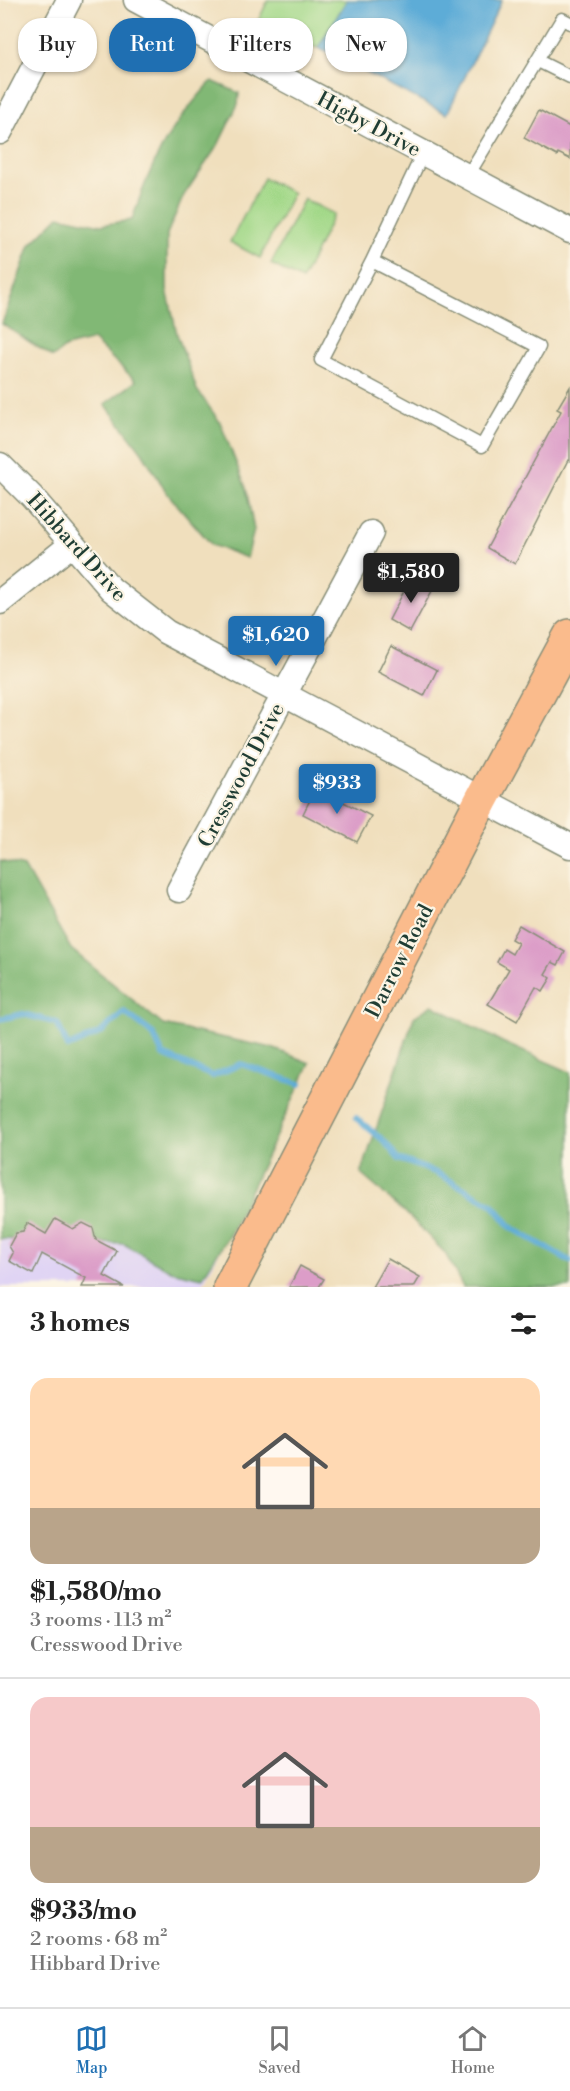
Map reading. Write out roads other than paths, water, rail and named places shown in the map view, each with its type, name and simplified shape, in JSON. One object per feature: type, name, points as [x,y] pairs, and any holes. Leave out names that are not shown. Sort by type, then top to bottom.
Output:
[{"type":"main road","name":"Darrow Road","points":[[230,1287],[482,799],[570,636]]},
{"type":"street","points":[[0,132],[69,0]]},
{"type":"street","name":"Higby Drive","points":[[136,0],[570,231]]},
{"type":"street","name":"Hibbard Drive","points":[[0,465],[32,497],[111,589],[166,632],[570,846]]},
{"type":"street","name":"Cresswood Drive","points":[[179,890],[371,533]]},
{"type":"street","points":[[0,602],[72,543]]},
{"type":"lane","points":[[467,177],[562,19],[570,23]]},
{"type":"lane","points":[[538,61],[570,77]]},
{"type":"lane","points":[[372,261],[538,347],[482,446],[321,360],[372,261],[423,153]]},
{"type":"water","points":[[347,0],[502,0],[447,114],[365,72],[407,72],[407,18],[336,18]]},
{"type":"water","points":[[325,36],[325,52],[318,48]]},
{"type":"waterway","points":[[0,1019],[23,1014],[57,1023],[68,1047],[100,1033],[124,1012],[153,1034],[163,1055],[213,1076],[241,1064],[300,1084]]},
{"type":"waterway","points":[[356,1118],[383,1140],[399,1159],[437,1173],[493,1205],[512,1228],[570,1261]]}]
